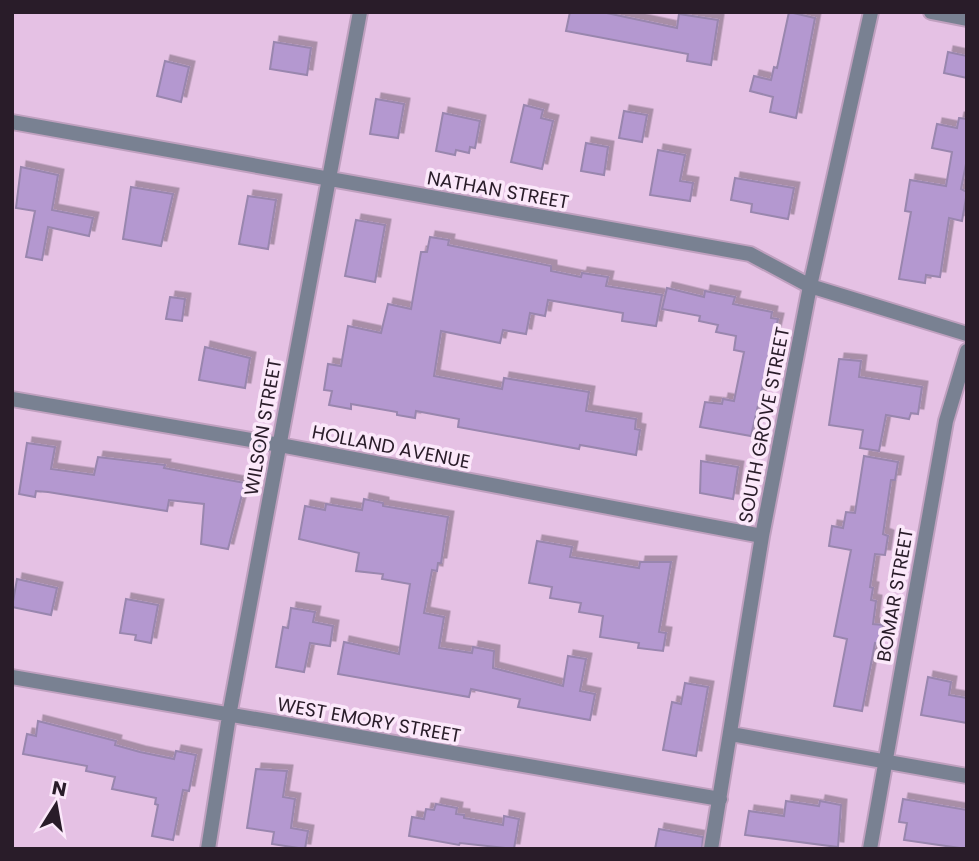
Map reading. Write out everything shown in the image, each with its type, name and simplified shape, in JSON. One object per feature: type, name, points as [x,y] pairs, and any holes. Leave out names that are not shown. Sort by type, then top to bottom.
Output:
[{"type":"street","name":"WILSON STREET","points":[[208,849],[229,716],[360,12]]},
{"type":"street","name":"SOUTH GROVE STREET","points":[[711,849],[762,536],[810,286],[871,12]]},
{"type":"street","points":[[932,12],[967,19]]},
{"type":"street","name":"NATHAN STREET","points":[[12,122],[750,254],[810,286],[967,334]]},
{"type":"street","name":"BOMAR STREET","points":[[870,849],[946,421],[967,351]]},
{"type":"street","name":"HOLLAND AVENUE","points":[[12,399],[280,445],[762,536]]},
{"type":"street","name":"WEST EMORY STREET","points":[[12,677],[720,799]]},
{"type":"street","points":[[731,734],[885,764],[967,776]]},
{"type":"building","points":[[570,12],[602,12],[677,28],[679,14],[718,20],[711,65],[687,61],[688,54],[566,31]]},
{"type":"building","points":[[789,12],[815,18],[796,118],[770,112],[773,97],[750,91],[754,76],[771,80],[774,67],[777,68]]},
{"type":"building","points":[[274,42],[311,48],[307,75],[270,69]]},
{"type":"building","points":[[948,52],[967,56],[967,78],[944,73]]},
{"type":"building","points":[[165,61],[189,67],[181,102],[157,96]]},
{"type":"building","points":[[376,99],[404,104],[398,138],[370,134]]},
{"type":"building","points":[[524,105],[543,110],[541,118],[553,121],[542,169],[511,162]]},
{"type":"building","points":[[624,111],[647,115],[642,142],[619,138]]},
{"type":"building","points":[[443,113],[480,121],[475,148],[470,147],[469,153],[456,150],[455,155],[436,151]]},
{"type":"building","points":[[959,118],[967,119],[967,159],[961,189],[967,192],[962,221],[949,218],[940,277],[926,275],[925,283],[899,279],[911,212],[905,211],[910,180],[946,186],[952,152],[932,148],[937,124],[957,128]]},
{"type":"building","points":[[586,143],[608,147],[604,175],[581,171]]},
{"type":"building","points":[[658,150],[685,155],[680,181],[693,183],[690,201],[650,195]]},
{"type":"building","points":[[21,167],[58,175],[52,210],[93,218],[89,236],[48,227],[42,260],[26,257],[35,211],[16,208]]},
{"type":"building","points":[[735,178],[794,188],[788,219],[751,212],[752,204],[731,200]]},
{"type":"building","points":[[131,187],[173,194],[161,246],[123,239]]},
{"type":"building","points":[[248,196],[276,200],[268,249],[239,244]]},
{"type":"building","points":[[356,220],[385,225],[375,282],[345,276]]},
{"type":"building","points":[[430,237],[449,240],[448,245],[551,266],[551,271],[581,277],[582,273],[608,277],[606,286],[662,295],[656,326],[622,321],[623,313],[548,300],[545,316],[530,313],[526,334],[503,330],[500,343],[441,331],[434,376],[502,389],[504,378],[589,392],[586,411],[636,419],[635,429],[640,430],[636,455],[580,445],[579,449],[458,427],[459,419],[416,411],[415,418],[351,404],[351,409],[329,405],[332,391],[324,390],[328,364],[341,366],[348,326],[381,333],[388,304],[411,309],[421,252],[427,252]]},
{"type":"building","points":[[667,288],[704,297],[705,291],[735,297],[733,304],[772,312],[771,318],[778,319],[751,436],[700,427],[705,402],[722,404],[723,399],[734,401],[744,352],[734,350],[736,336],[716,332],[718,325],[699,321],[700,316],[662,309]]},
{"type":"building","points":[[170,297],[185,299],[182,321],[166,319]]},
{"type":"building","points":[[205,347],[250,358],[245,388],[199,380]]},
{"type":"building","points":[[839,359],[861,361],[859,377],[922,387],[918,414],[911,413],[909,419],[886,415],[879,451],[860,448],[863,430],[829,425]]},
{"type":"building","points":[[27,443],[55,447],[51,469],[94,475],[98,457],[165,465],[164,468],[245,483],[228,549],[201,544],[204,504],[169,500],[167,511],[48,492],[36,491],[35,497],[19,494]]},
{"type":"building","points":[[864,456],[898,462],[895,480],[891,480],[883,534],[888,536],[885,555],[875,554],[870,587],[873,588],[871,600],[876,601],[873,624],[883,625],[879,644],[875,643],[862,711],[834,706],[847,639],[834,636],[851,550],[829,546],[832,526],[843,528],[846,512],[855,513]]},
{"type":"building","points":[[701,461],[738,467],[733,499],[700,493]]},
{"type":"building","points":[[364,499],[383,503],[383,506],[448,517],[441,563],[438,563],[437,571],[432,570],[424,613],[444,617],[439,648],[472,653],[473,647],[494,651],[493,668],[563,686],[568,656],[586,659],[580,691],[595,694],[590,720],[518,707],[520,699],[471,689],[469,697],[338,674],[344,642],[399,654],[410,584],[382,579],[383,574],[356,571],[359,553],[299,539],[305,506],[325,510],[326,504],[362,510]]},
{"type":"building","points":[[537,541],[572,547],[570,557],[639,568],[640,562],[671,562],[659,632],[666,633],[663,651],[638,648],[639,643],[600,637],[603,616],[579,612],[581,603],[550,598],[552,587],[529,583]]},
{"type":"building","points":[[17,579],[57,588],[51,615],[12,607]]},
{"type":"building","points":[[126,599],[158,605],[151,643],[135,640],[136,635],[120,633]]},
{"type":"building","points":[[291,608],[315,612],[313,622],[333,626],[330,646],[310,643],[304,672],[276,667],[283,627],[288,628]]},
{"type":"building","points":[[928,677],[951,682],[949,695],[967,698],[967,723],[921,715]]},
{"type":"building","points":[[685,683],[708,687],[696,756],[663,750],[672,702],[681,704]]},
{"type":"building","points":[[38,721],[116,741],[115,745],[140,752],[174,759],[176,751],[196,755],[189,791],[183,790],[173,840],[152,836],[158,805],[155,804],[156,798],[112,789],[115,777],[86,771],[87,766],[23,754],[27,734],[36,736]]},
{"type":"building","points":[[256,769],[287,771],[283,797],[295,799],[291,828],[308,831],[305,849],[272,844],[274,832],[247,828]]},
{"type":"building","points":[[903,799],[967,810],[967,849],[904,840],[907,823],[899,822]]},
{"type":"building","points":[[786,801],[819,806],[820,801],[841,805],[838,847],[745,835],[749,811],[784,816]]},
{"type":"building","points":[[436,804],[457,808],[456,814],[464,815],[464,818],[503,825],[504,816],[519,819],[514,849],[459,845],[409,836],[412,817],[424,819],[426,809],[434,810]]},
{"type":"building","points":[[659,829],[703,837],[702,849],[655,849]]}]
